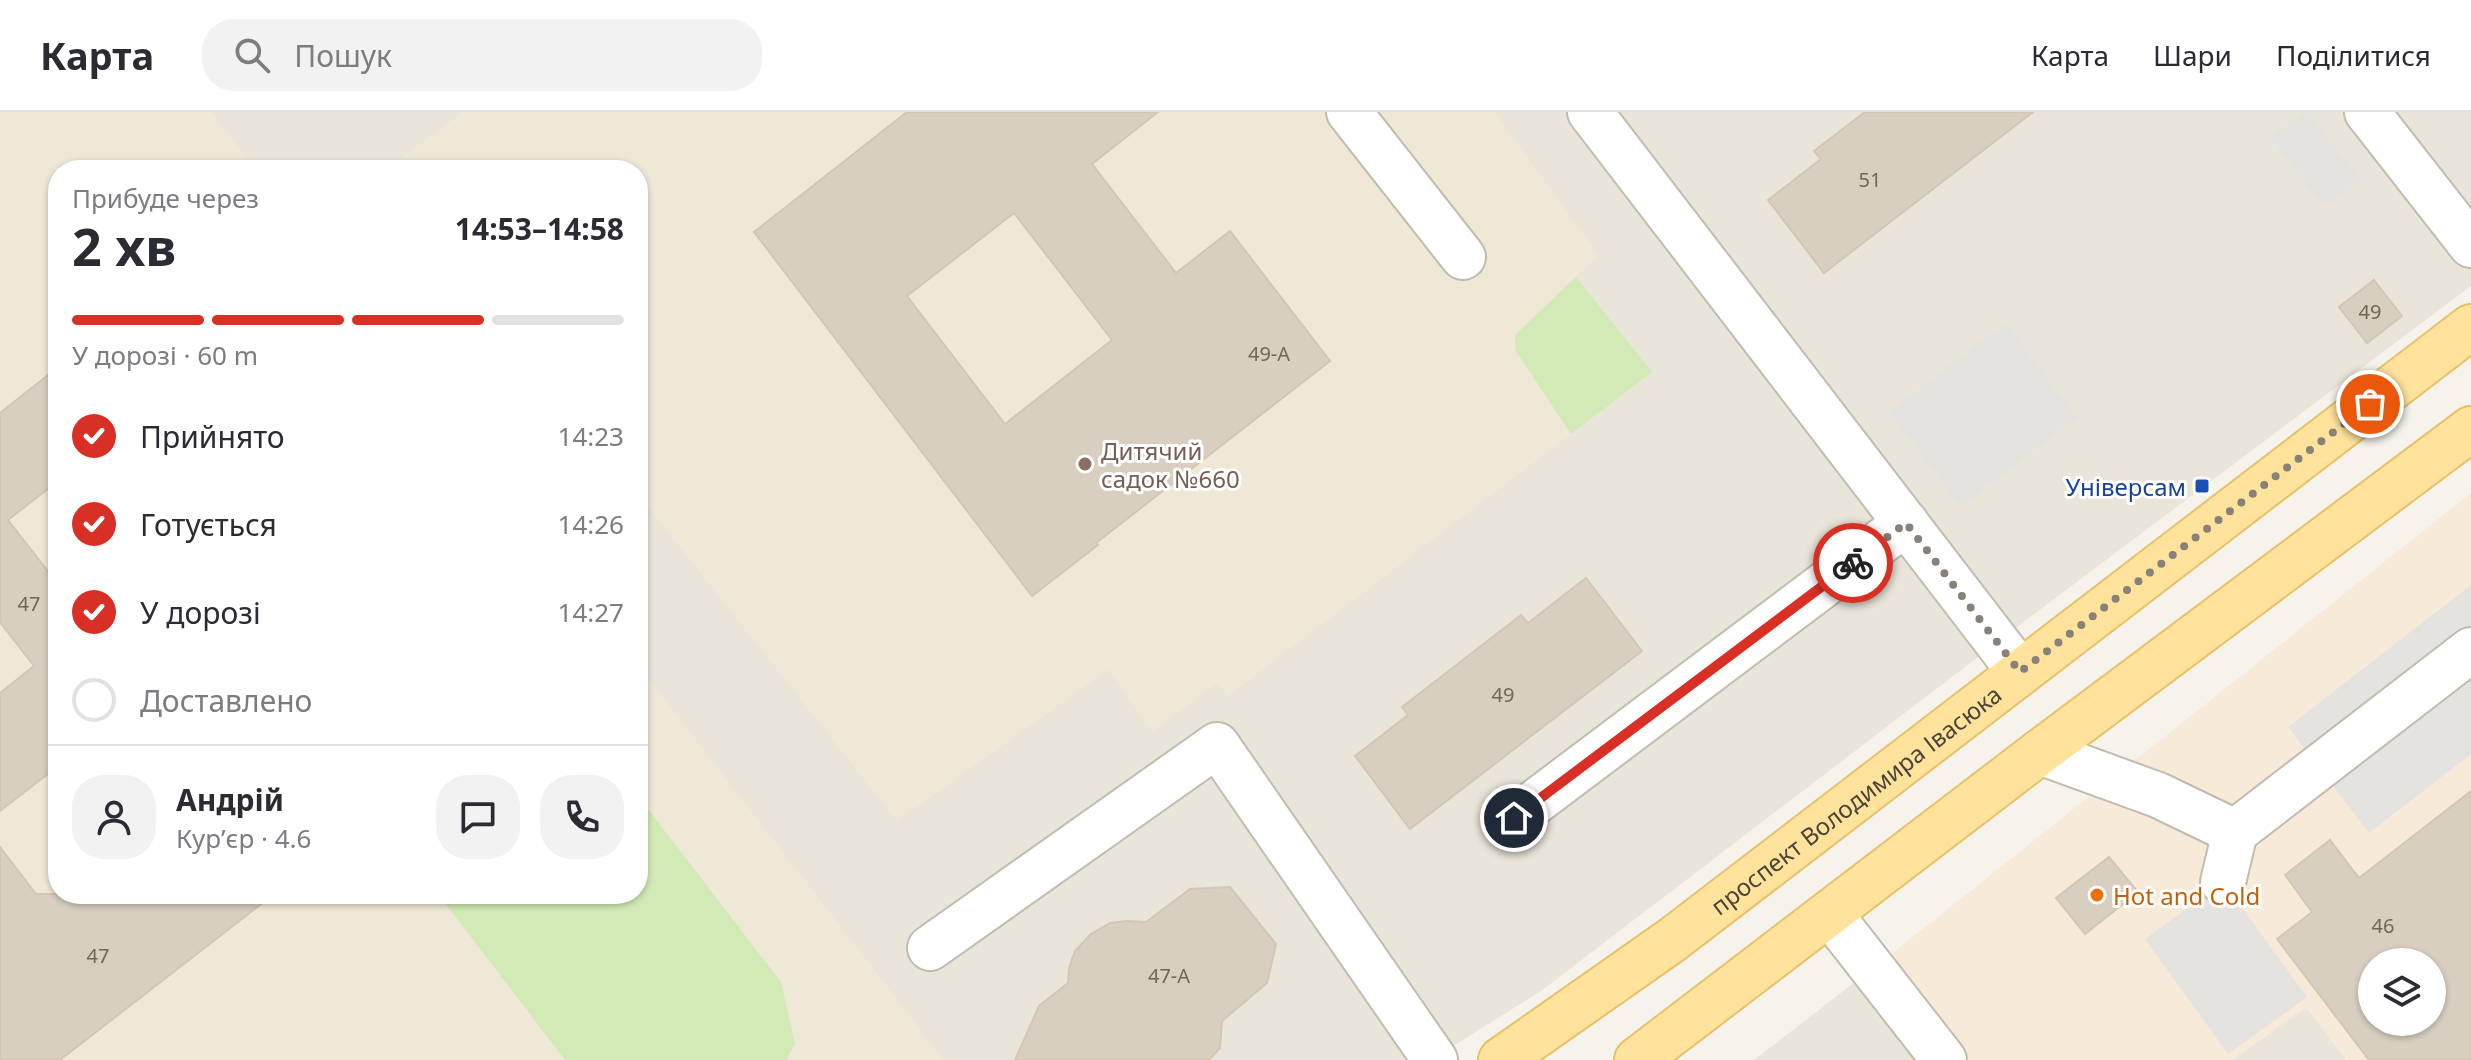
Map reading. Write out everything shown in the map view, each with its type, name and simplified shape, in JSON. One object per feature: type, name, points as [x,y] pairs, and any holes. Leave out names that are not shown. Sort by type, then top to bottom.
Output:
[{"type":"main road","name":"проспект Володимира Івасюка","points":[[1501,1060],[1672,940],[2471,327]]},
{"type":"main road","points":[[1637,1060],[2040,752],[2471,429]]},
{"type":"lane","points":[[1349,112],[1463,257]]},
{"type":"lane","points":[[1590,112],[2020,672]]},
{"type":"lane","points":[[2367,112],[2466,227]]},
{"type":"lane","points":[[1514,818],[1906,523]]},
{"type":"lane","points":[[2223,882],[2235,832],[2471,650]]},
{"type":"lane","points":[[930,948],[1217,745],[1435,1060]]},
{"type":"lane","points":[[2040,752],[2158,795],[2235,832]]},
{"type":"lane","points":[[1830,914],[1944,1060]]},
{"type":"shaded area","points":[[0,112],[2471,112],[2471,286],[2033,615],[1541,991],[1431,1060],[0,1060]]},
{"type":"shaded area","points":[[0,112],[211,112],[248,160],[48,160],[48,904],[648,904],[648,678],[944,1060],[0,1060]]},
{"type":"shaded area","name":"Дитячий садок №660","points":[[463,112],[1494,112],[1599,255],[1515,335],[1516,351],[1571,434],[1228,696],[1217,683],[1152,732],[1109,669],[897,821],[648,507],[648,160],[398,160]]},
{"type":"shaded area","points":[[2303,112],[2308,112],[2361,181],[2325,208],[2270,137]]},
{"type":"shaded area","points":[[2005,323],[2077,418],[1961,507],[1889,411]]},
{"type":"shaded area","points":[[2471,493],[2471,1060],[2346,1060],[2306,1007],[2232,1060],[1955,1060],[1881,962]]},
{"type":"shaded area","points":[[2471,585],[2471,754],[2369,833],[2288,727]]},
{"type":"shaded area","points":[[2223,882],[2307,997],[2228,1054],[2145,939]]},
{"type":"shaded area","points":[[1881,962],[1955,1060],[1754,1060]]},
{"type":"shaded area","points":[[2306,1007],[2346,1060],[2232,1060]]},
{"type":"green space","points":[[1576,277],[1652,372],[1571,434],[1516,351],[1515,335]]},
{"type":"green space","points":[[648,809],[781,982],[795,1044],[786,1060],[565,1060],[446,904],[648,904]]},
{"type":"building","points":[[907,112],[1158,112],[1092,164],[1176,273],[1230,231],[1330,361],[1032,596],[754,232]],"holes":[[[1014,213],[1112,340],[1005,424],[907,296]]]},
{"type":"building","points":[[1865,112],[2033,112],[1824,273],[1768,200],[1821,159],[1814,151]]},
{"type":"building","points":[[2374,280],[2402,316],[2367,343],[2339,307]]},
{"type":"building","points":[[48,375],[48,489],[8,520],[48,571],[48,774],[0,811],[0,693],[34,666],[0,622],[0,413]]},
{"type":"building","points":[[1586,578],[1642,651],[1410,829],[1355,756],[1408,715],[1402,707],[1521,615],[1528,623]]},
{"type":"building","points":[[2471,791],[2471,1060],[2369,1060],[2277,939],[2312,912],[2285,875],[2330,840],[2359,878]]},
{"type":"building","points":[[0,847],[36,894],[48,894],[48,904],[261,904],[60,1060],[0,1060]]},
{"type":"building","name":"Hot and Cold","points":[[2109,857],[2138,892],[2085,934],[2056,898]]},
{"type":"building","points":[[1230,887],[1276,944],[1267,983],[1222,1021],[1220,1048],[1209,1060],[1015,1060],[1039,1006],[1068,983],[1075,951],[1091,934],[1110,923],[1146,922],[1190,889]]},
{"type":"way so far","points":[[1853,563],[1906,523],[2020,672],[2370,404]]},
{"type":"place","name":"Дитячий садок №660","points":[[1085,464]]},
{"type":"place","name":"Універсам","points":[[2202,486]]},
{"type":"place","name":"Hot and Cold","points":[[2097,895]]},
{"type":"route","points":[[1514,818],[1853,563]]}]
